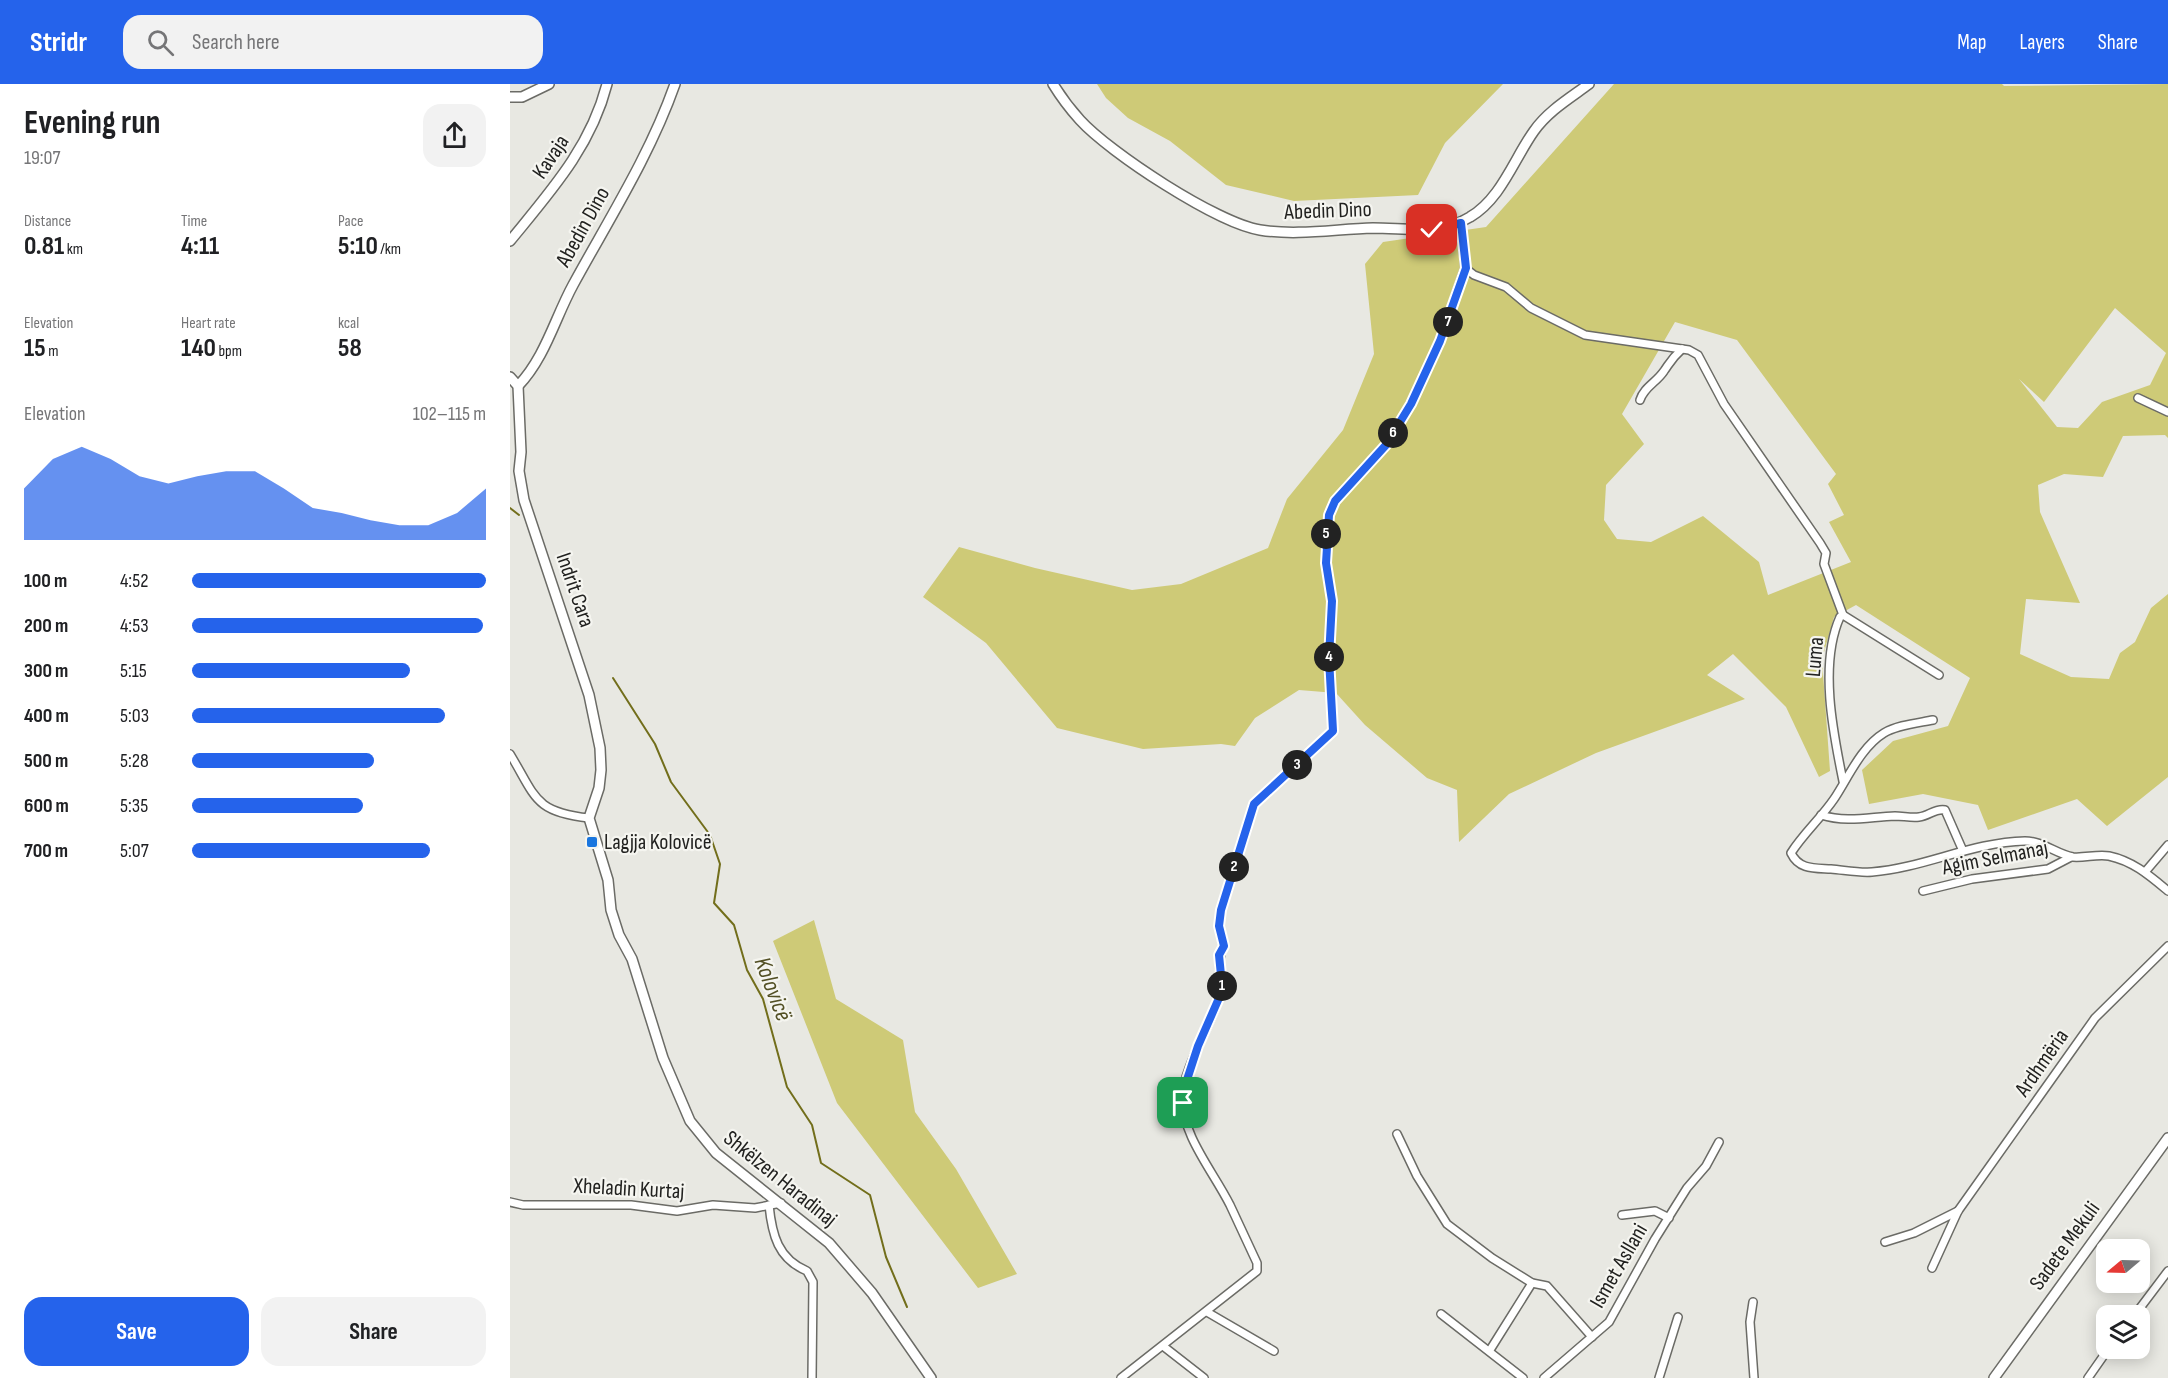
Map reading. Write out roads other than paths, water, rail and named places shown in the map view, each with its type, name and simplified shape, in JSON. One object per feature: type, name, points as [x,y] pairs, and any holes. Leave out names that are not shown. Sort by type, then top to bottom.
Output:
[{"type":"street","points":[[510,97],[522,97],[549,84]]},
{"type":"street","name":"Kavaja","points":[[510,241],[554,189],[580,150],[594,124],[607,84]]},
{"type":"street","name":"Abedin Dino","points":[[518,386],[545,345],[572,287],[629,186],[665,112],[675,84]]},
{"type":"street","name":"Abedin Dino","points":[[1053,84],[1080,121],[1105,143],[1207,210],[1234,223],[1279,232],[1376,228],[1416,231],[1447,228],[1461,223],[1488,202],[1536,129],[1554,110],[1589,84]]},
{"type":"street","points":[[1121,1378],[1252,1276],[1258,1267],[1230,1205],[1195,1144],[1182,1095],[1222,985],[1219,963],[1219,955],[1224,946],[1219,926],[1221,910],[1254,804],[1333,731],[1329,658],[1332,601],[1326,563],[1329,515],[1335,501],[1386,445],[1411,404],[1444,331],[1466,268],[1461,223]]},
{"type":"street","points":[[1466,268],[1474,274],[1506,287],[1531,308],[1585,335],[1682,349],[1698,355],[1724,404],[1826,553],[1824,564],[1843,615]]},
{"type":"street","points":[[1640,400],[1642,393],[1665,370],[1668,361],[1682,349]]},
{"type":"street","points":[[510,377],[518,386]]},
{"type":"street","name":"Indrit Cara","points":[[518,386],[521,452],[519,471],[524,500],[589,694],[600,748],[599,788],[589,818]]},
{"type":"street","points":[[2138,398],[2168,412]]},
{"type":"street","name":"Luma","points":[[1843,781],[1829,677],[1834,631],[1843,615],[1939,675]]},
{"type":"street","points":[[1933,720],[1884,733],[1843,781],[1821,815],[1791,853],[1794,860],[1804,867],[1869,872],[1914,865],[1964,851],[2025,841],[2045,844],[2071,856],[2108,856],[2145,872],[2168,891]]},
{"type":"street","points":[[510,754],[536,800],[556,813],[589,818]]},
{"type":"street","points":[[1821,815],[1838,820],[1855,821],[1898,816],[1919,817],[1939,809],[1945,810],[1964,851]]},
{"type":"street","name":"Shkëlzen Haradinaj","points":[[589,818],[608,880],[611,910],[619,935],[632,959],[663,1058],[690,1121],[716,1154],[819,1233],[838,1253],[872,1293],[931,1378]]},
{"type":"street","points":[[2145,872],[2168,845]]},
{"type":"street","name":"Agim Selmanaj","points":[[1923,891],[1972,879],[2048,869],[2071,856]]},
{"type":"street","name":"Ardhmëria","points":[[1932,1268],[1958,1211],[2095,1018],[2168,946]]},
{"type":"street","points":[[1397,1134],[1417,1176],[1447,1224],[1492,1258],[1532,1283],[1547,1286],[1593,1337]]},
{"type":"street","name":"Sadete Mekuli","points":[[1994,1378],[2168,1138]]},
{"type":"street","name":"Ismet Asllani","points":[[1544,1378],[1593,1337],[1619,1309],[1640,1264],[1687,1188],[1706,1166],[1719,1142]]},
{"type":"street","name":"Xheladin Kurtaj","points":[[510,1202],[524,1205],[631,1205],[677,1211],[713,1205],[755,1209],[781,1203]]},
{"type":"street","points":[[769,1205],[771,1224],[783,1256],[795,1266],[807,1271],[813,1282],[812,1378]]},
{"type":"street","name":"Ismet Asllani","points":[[1622,1215],[1655,1211],[1669,1218]]},
{"type":"street","name":"Ardhmëria","points":[[1886,1242],[1914,1233],[1958,1211]]},
{"type":"street","points":[[2142,1305],[2168,1271]]},
{"type":"street","points":[[1490,1350],[1532,1283]]},
{"type":"street","points":[[1753,1302],[1750,1322],[1754,1378]]},
{"type":"street","points":[[1207,1312],[1274,1351]]},
{"type":"street","points":[[1440,1314],[1490,1350],[1523,1378]]},
{"type":"street","points":[[1659,1378],[1678,1317]]},
{"type":"street","points":[[1163,1346],[1204,1378]]},
{"type":"street","points":[[2088,1378],[2101,1359]]},
{"type":"waterway","name":"Kolovicë","points":[[510,508],[519,515]]},
{"type":"waterway","name":"Kolovicë","points":[[613,678],[655,744],[671,782],[710,835],[720,864],[714,903],[734,925],[747,970],[763,999],[787,1087],[812,1125],[821,1163],[870,1195],[886,1257],[907,1307]]},
{"type":"place","name":"Lagjja Kolovicë","points":[[592,842]]}]
